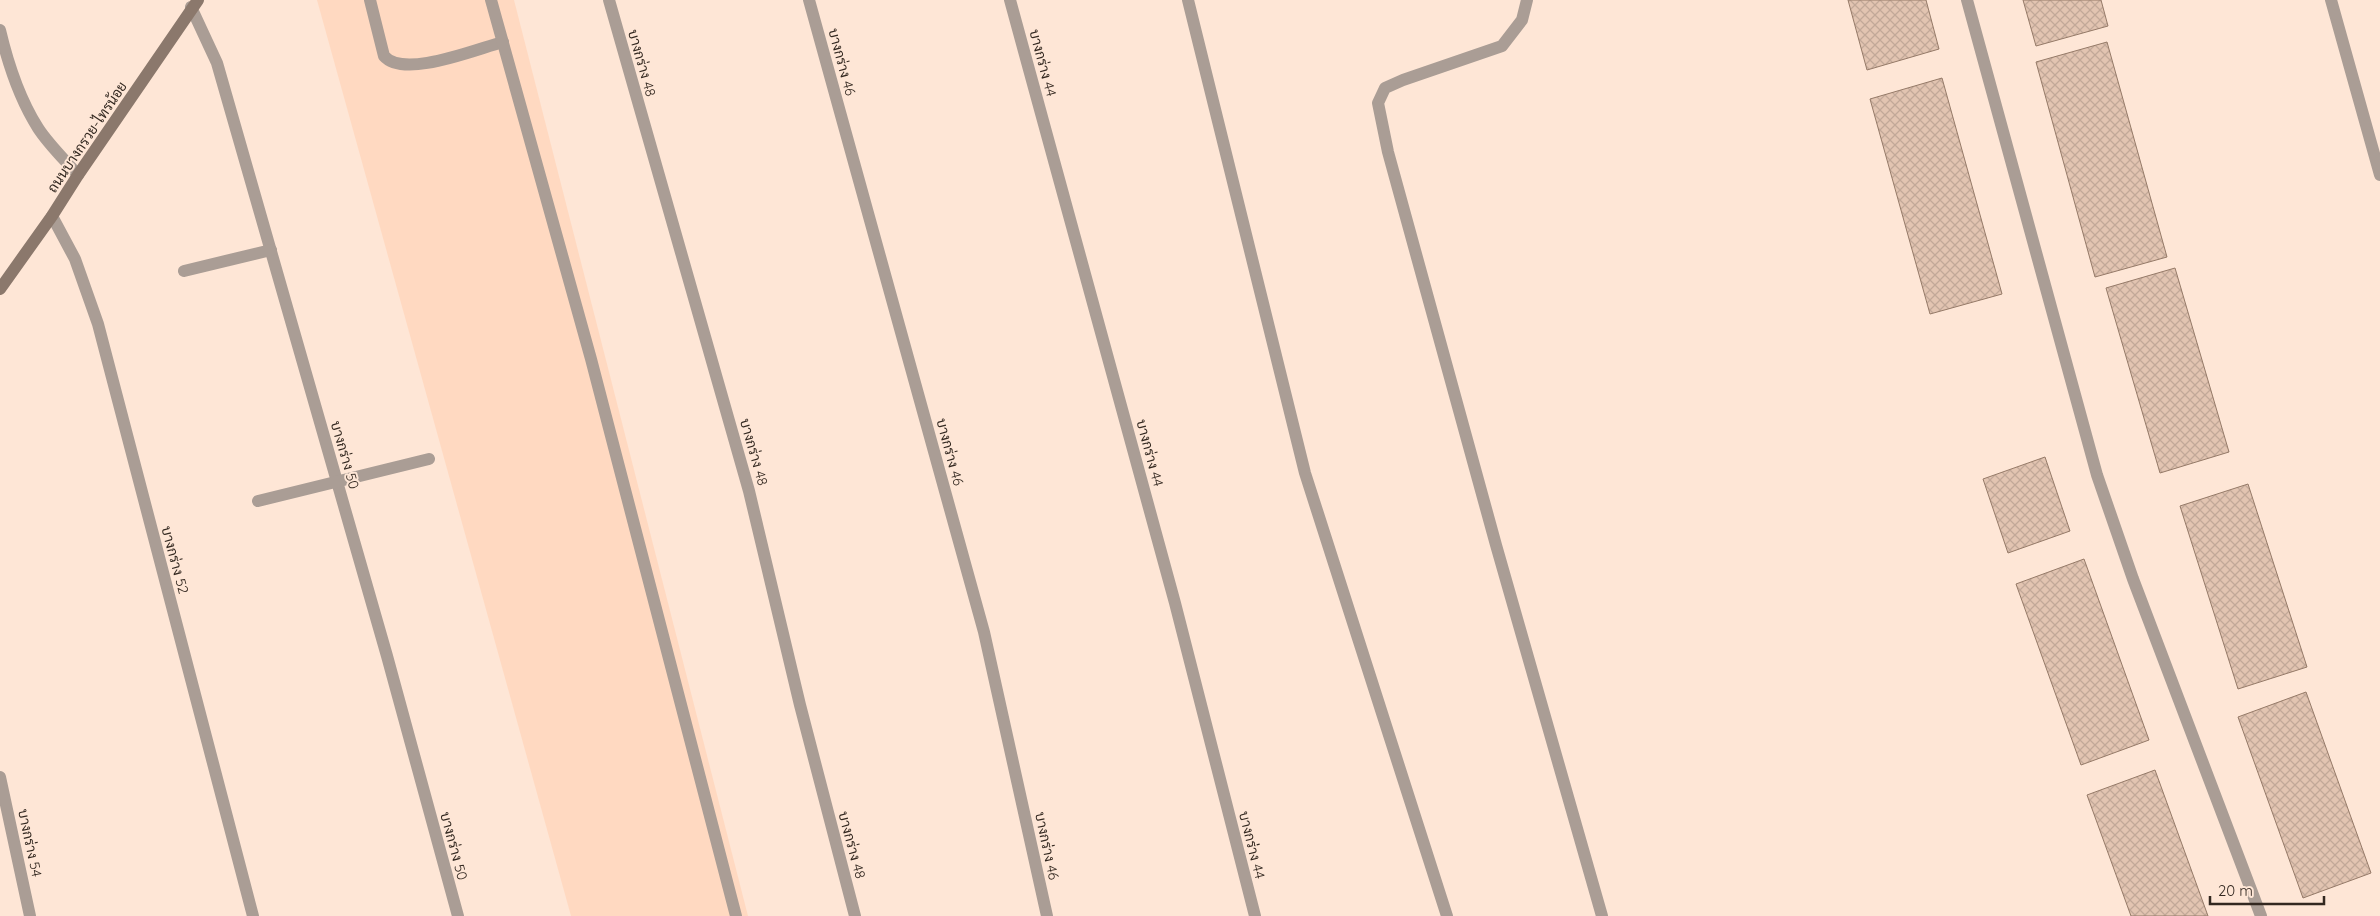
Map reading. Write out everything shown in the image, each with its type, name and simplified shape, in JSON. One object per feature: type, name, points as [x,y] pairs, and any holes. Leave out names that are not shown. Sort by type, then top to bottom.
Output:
[{"type":"main road","name":"ถนนบางกรวย-ไทรน้อย","points":[[0,289],[52,216],[194,4]]},
{"type":"street","points":[[370,0],[384,56],[390,63],[403,65],[425,64],[503,42]]},
{"type":"street","points":[[491,0],[591,359],[736,916]]},
{"type":"street","name":"บางกร่าง 48","points":[[609,0],[749,490],[800,705],[855,916]]},
{"type":"street","name":"บางกร่าง 46","points":[[810,0],[984,632],[1047,916]]},
{"type":"street","name":"บางกร่าง 44","points":[[1010,0],[1175,603],[1255,916]]},
{"type":"street","points":[[1188,0],[1304,473],[1447,916]]},
{"type":"street","points":[[1527,0],[1522,20],[1502,46],[1385,88],[1378,103],[1388,152],[1456,401],[1602,916]]},
{"type":"street","points":[[1967,0],[2097,475],[2133,579],[2261,916]]},
{"type":"street","points":[[2331,0],[2380,175]]},
{"type":"street","name":"บางกร่าง 50","points":[[194,4],[217,63],[458,916]]},
{"type":"street","points":[[0,30],[7,60],[25,106],[39,129],[78,175]]},
{"type":"street","name":"บางกร่าง 52","points":[[52,216],[75,259],[98,324],[254,916]]},
{"type":"street","points":[[184,271],[271,250]]},
{"type":"street","points":[[258,501],[429,459]]},
{"type":"street","name":"บางกร่าง 54","points":[[0,777],[30,916]]},
{"type":"shaded area","points":[[317,0],[514,0],[748,916],[571,916]]},
{"type":"building","points":[[1848,0],[1926,0],[1939,49],[1867,70]]},
{"type":"building","points":[[2023,0],[2101,0],[2108,26],[2036,46]]},
{"type":"building","points":[[2107,42],[2167,257],[2095,277],[2036,62]]},
{"type":"building","points":[[1942,78],[2002,294],[1930,314],[1870,99]]},
{"type":"building","points":[[2175,268],[2229,452],[2160,473],[2106,288]]},
{"type":"building","points":[[2045,457],[2070,531],[2008,553],[1983,479]]},
{"type":"building","points":[[2248,484],[2307,667],[2238,689],[2180,506]]},
{"type":"building","points":[[2084,559],[2149,740],[2081,765],[2016,584]]},
{"type":"building","points":[[2306,692],[2371,873],[2303,898],[2238,717]]},
{"type":"building","points":[[2155,770],[2208,916],[2131,916],[2087,795]]}]
